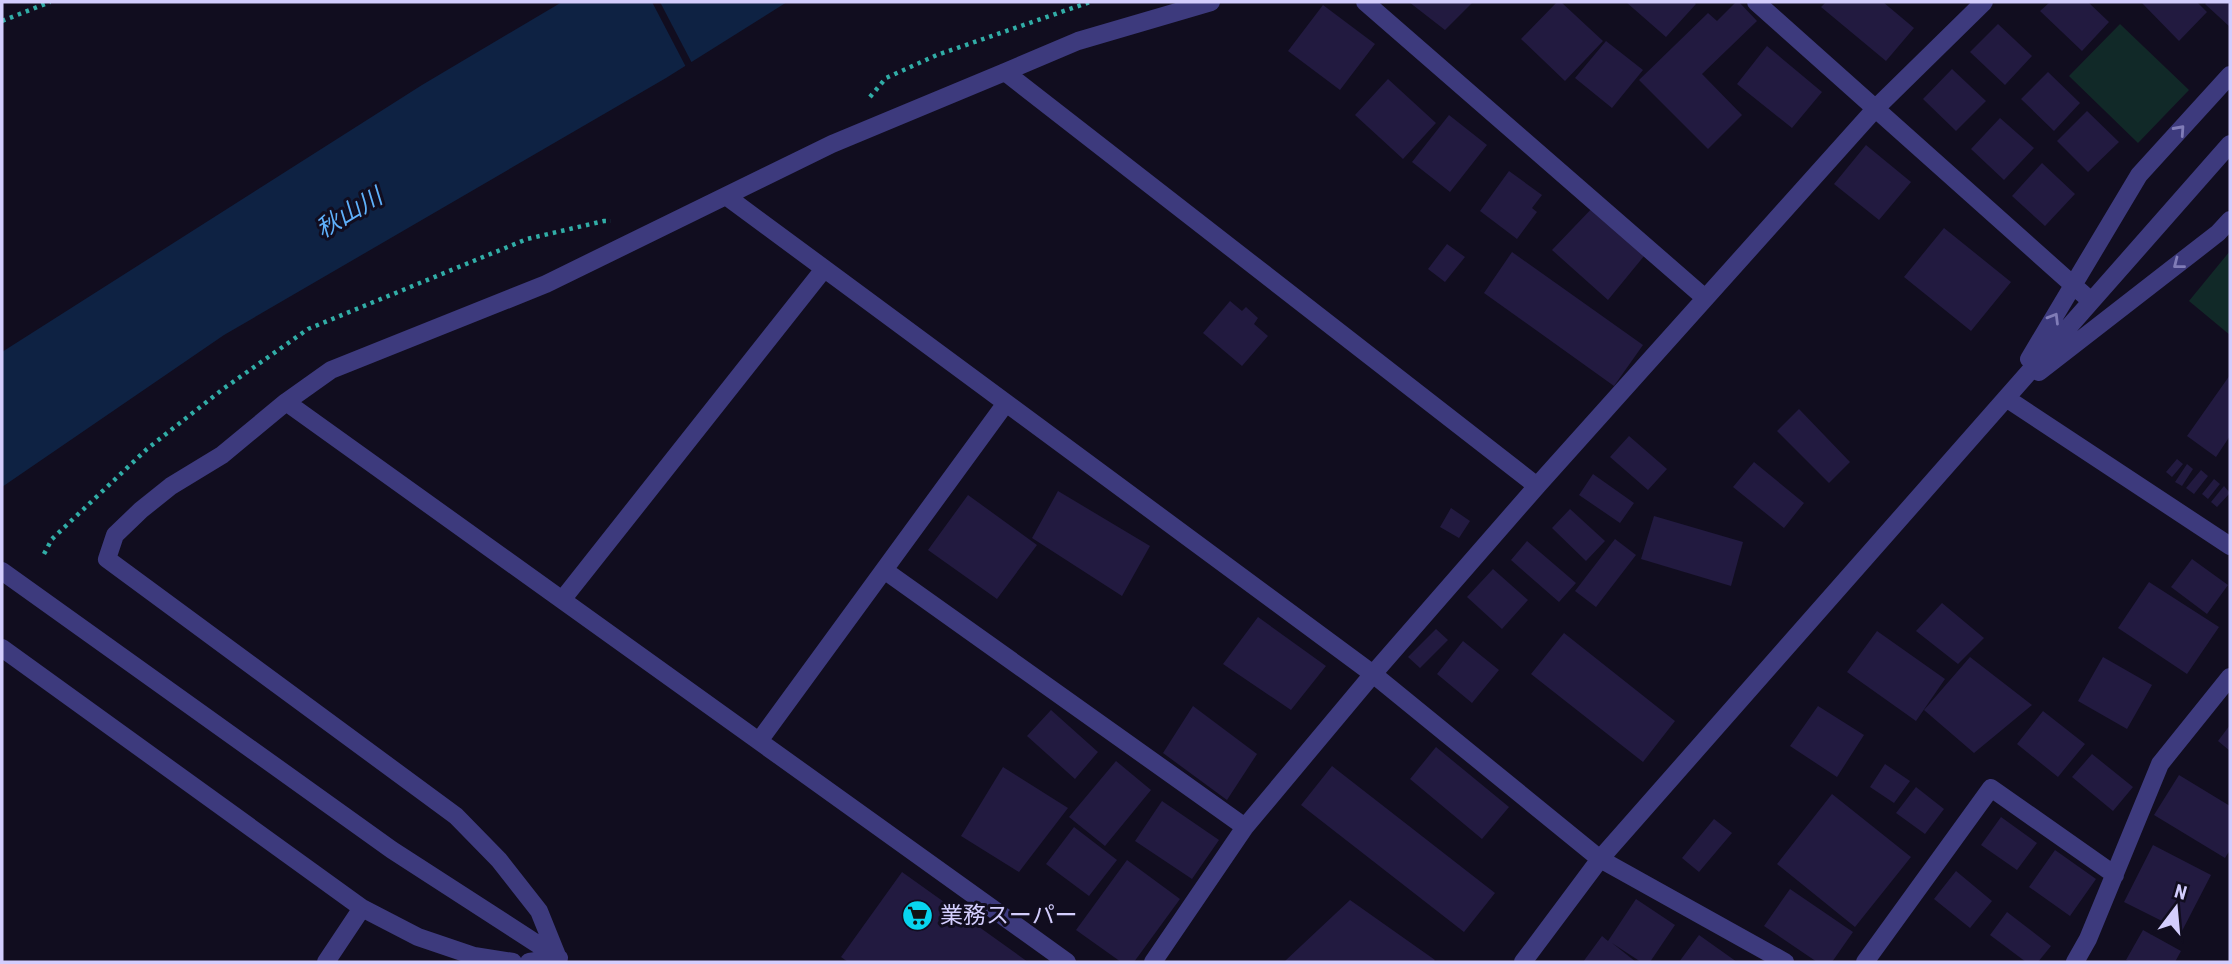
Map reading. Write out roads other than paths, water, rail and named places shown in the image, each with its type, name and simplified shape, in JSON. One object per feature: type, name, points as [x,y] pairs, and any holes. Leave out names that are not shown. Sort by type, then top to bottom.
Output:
[{"type":"street","points":[[562,960],[539,911],[499,860],[456,816],[107,559],[115,535],[171,486],[222,455],[286,402],[331,370],[546,284],[832,144],[1078,41],[1211,2]]},
{"type":"street","points":[[1365,2],[1705,298]]},
{"type":"street","points":[[1756,2],[2091,301]]},
{"type":"street","points":[[1153,962],[1245,828],[1373,674],[1537,486],[1876,108],[1984,2]]},
{"type":"street","points":[[1005,72],[1537,486]]},
{"type":"street","points":[[2006,398],[2139,175],[2230,75]]},
{"type":"street","points":[[1523,962],[1600,859],[2230,144]]},
{"type":"street","points":[[726,196],[1373,674],[1600,859],[1785,962]]},
{"type":"street","points":[[2006,398],[2218,233],[2230,220]]},
{"type":"street","points":[[562,600],[824,269]]},
{"type":"street","points":[[2006,398],[2230,546]]},
{"type":"street","points":[[286,402],[1067,962]]},
{"type":"street","points":[[759,741],[1006,403]]},
{"type":"street","points":[[884,570],[1245,828]]},
{"type":"street","points":[[2,571],[392,850],[562,960]]},
{"type":"street","points":[[2,648],[362,908],[418,937],[474,956],[513,962]]},
{"type":"street","points":[[2075,962],[2088,939],[2160,764],[2230,677]]},
{"type":"street","points":[[1866,962],[1991,788],[2115,875]]},
{"type":"street","points":[[326,962],[362,908]]},
{"type":"street","points":[[529,962],[562,960]]},
{"type":"water","name":"秋山川","points":[[562,2],[787,2],[666,78],[224,335],[2,487],[2,352],[422,85]]},
{"type":"place","name":"業務スーパー","points":[[917,915]]}]
